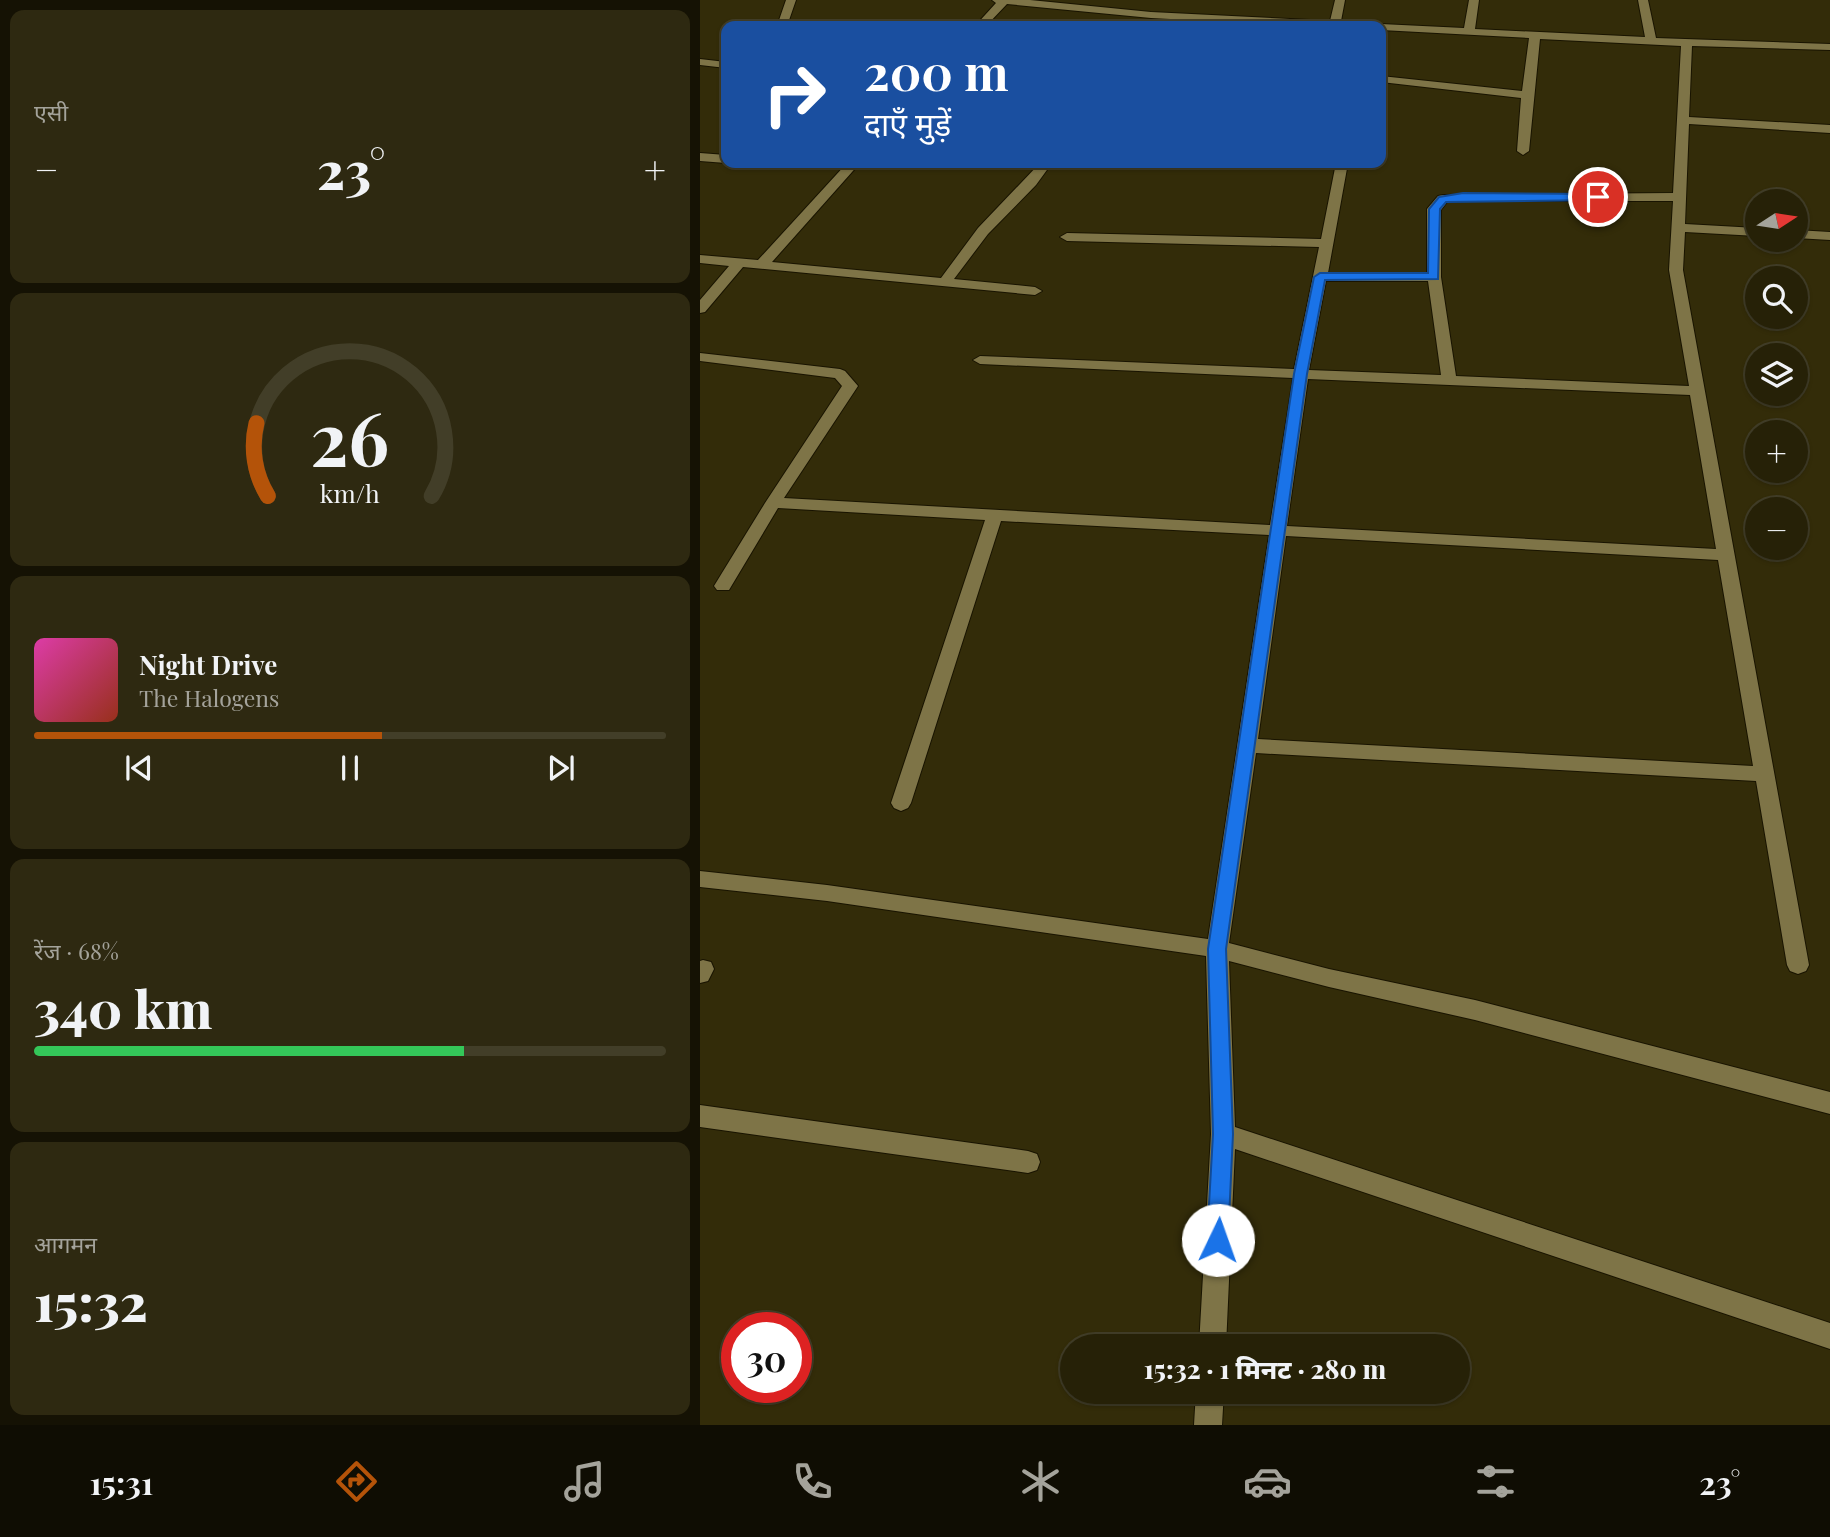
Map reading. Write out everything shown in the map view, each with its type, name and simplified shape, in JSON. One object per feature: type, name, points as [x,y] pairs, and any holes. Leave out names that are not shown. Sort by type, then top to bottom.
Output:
[{"type":"street","points":[[784,21],[791,0]]},
{"type":"street","points":[[1336,21],[1339,0]]},
{"type":"street","points":[[1469,31],[1474,0]]},
{"type":"street","points":[[1643,0],[1651,40]]},
{"type":"street","points":[[984,21],[1000,1],[1152,15],[1274,21]]},
{"type":"street","points":[[1147,21],[1152,15]]},
{"type":"street","points":[[1386,27],[1687,43],[1830,47]]},
{"type":"street","points":[[1523,150],[1535,36]]},
{"type":"street","points":[[1687,43],[1676,270],[1798,965]]},
{"type":"street","points":[[700,62],[721,64]]},
{"type":"street","points":[[1386,80],[1527,94]]},
{"type":"street","points":[[1684,120],[1830,129]]},
{"type":"street","points":[[700,157],[721,159]]},
{"type":"street","points":[[761,265],[850,168]]},
{"type":"street","points":[[944,282],[983,231],[1042,168]]},
{"type":"street","points":[[1213,1334],[1223,1134],[1217,949],[1301,374],[1341,168]]},
{"type":"street","points":[[1449,380],[1434,277],[1434,209],[1443,199],[1678,197]]},
{"type":"street","points":[[1678,228],[1745,231]]},
{"type":"street","points":[[1808,235],[1830,236]]},
{"type":"street","points":[[1067,237],[1326,243]]},
{"type":"street","points":[[700,259],[1035,291]]},
{"type":"street","points":[[700,309],[738,263]]},
{"type":"street","points":[[1320,277],[1434,277]]},
{"type":"street","points":[[700,357],[840,374],[850,386],[773,503],[723,586]]},
{"type":"street","points":[[980,360],[1697,391]]},
{"type":"street","points":[[773,503],[1726,555]]},
{"type":"street","points":[[901,803],[995,514]]},
{"type":"street","points":[[1247,745],[1765,774]]},
{"type":"street","points":[[700,879],[827,893],[1217,949],[1329,978],[1475,1010],[1830,1103]]},
{"type":"street","points":[[700,1116],[1028,1163]]},
{"type":"street","points":[[1223,1134],[1830,1336]]},
{"type":"street","points":[[1208,1425],[1209,1404]]},
{"type":"route","points":[[1218,1240],[1223,1134],[1217,949],[1301,374],[1320,277],[1434,277],[1434,209],[1443,199],[1598,197]]}]
